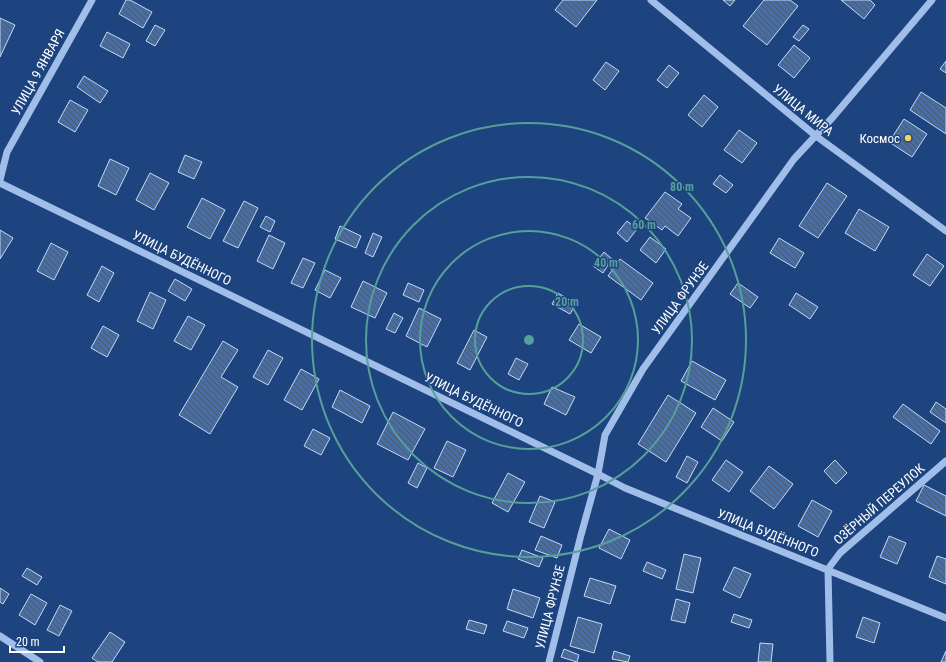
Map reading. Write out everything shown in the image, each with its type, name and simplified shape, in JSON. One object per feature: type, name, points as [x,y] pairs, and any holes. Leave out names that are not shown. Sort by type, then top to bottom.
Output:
[{"type":"street","name":"УЛИЦА 9 ЯНВАРЯ","points":[[0,180],[7,152],[92,0]]},
{"type":"street","name":"УЛИЦА МИРА","points":[[651,0],[816,136],[946,231]]},
{"type":"street","name":"УЛИЦА ФРУНЗЕ","points":[[549,662],[580,535],[598,474],[604,435],[643,370],[794,159],[816,136],[932,0]]},
{"type":"street","name":"УЛИЦА БУДЁННОГО","points":[[0,183],[624,488],[946,618]]},
{"type":"street","name":"ОЗЁРНЫЙ ПЕРЕУЛОК","points":[[828,570],[840,553],[946,461]]},
{"type":"street","points":[[828,570],[830,662]]},
{"type":"street","points":[[0,636],[40,662]]},
{"type":"building","points":[[126,0],[130,0],[152,12],[143,28],[119,14]]},
{"type":"building","points":[[563,0],[597,0],[576,27],[555,10]]},
{"type":"building","points":[[723,0],[735,0],[730,6]]},
{"type":"building","points":[[764,0],[790,0],[798,6],[767,45],[743,26]]},
{"type":"building","points":[[841,0],[870,0],[875,5],[864,19]]},
{"type":"building","points":[[0,18],[15,25],[0,57]]},
{"type":"building","points":[[155,25],[165,30],[155,46],[146,41]]},
{"type":"building","points":[[803,25],[809,29],[799,41],[793,37]]},
{"type":"building","points":[[107,32],[130,44],[123,58],[100,46]]},
{"type":"building","points":[[794,45],[810,58],[794,78],[778,65]]},
{"type":"building","points":[[946,61],[946,73],[940,69]]},
{"type":"building","points":[[606,62],[619,71],[605,90],[593,80]]},
{"type":"building","points":[[669,65],[679,73],[667,88],[657,80]]},
{"type":"building","points":[[84,76],[108,91],[100,103],[77,87]]},
{"type":"building","points":[[921,92],[946,108],[946,134],[910,110]]},
{"type":"building","points":[[704,95],[718,107],[702,127],[688,115]]},
{"type":"building","points":[[70,100],[88,110],[75,132],[58,122]]},
{"type":"building","points":[[904,119],[927,134],[912,157],[889,142]]},
{"type":"building","points":[[739,130],[757,143],[742,163],[724,150]]},
{"type":"building","points":[[185,155],[202,162],[194,179],[178,172]]},
{"type":"building","points":[[110,159],[129,168],[116,195],[98,186]]},
{"type":"building","points":[[150,173],[169,183],[154,210],[136,200]]},
{"type":"building","points":[[720,175],[733,185],[726,193],[713,184]]},
{"type":"building","points":[[827,183],[847,196],[818,238],[799,226]]},
{"type":"building","points":[[665,192],[682,204],[678,209],[691,218],[678,236],[665,226],[662,230],[645,218]]},
{"type":"building","points":[[202,198],[225,210],[210,239],[187,227]]},
{"type":"building","points":[[244,201],[258,208],[238,248],[223,241]]},
{"type":"building","points":[[859,209],[889,227],[875,251],[845,233]]},
{"type":"building","points":[[266,216],[275,221],[270,232],[260,227]]},
{"type":"building","points":[[627,221],[637,229],[627,242],[617,233]]},
{"type":"building","points":[[340,226],[361,236],[356,248],[335,239]]},
{"type":"building","points":[[0,230],[13,238],[0,259]]},
{"type":"building","points":[[373,233],[382,237],[373,257],[365,253]]},
{"type":"building","points":[[269,235],[285,243],[273,269],[257,261]]},
{"type":"building","points":[[650,237],[666,249],[656,263],[640,250]]},
{"type":"building","points":[[779,238],[804,253],[795,268],[770,253]]},
{"type":"building","points":[[51,243],[68,252],[54,280],[37,271]]},
{"type":"building","points":[[604,252],[612,259],[603,273],[593,266]]},
{"type":"building","points":[[927,254],[944,266],[930,286],[913,275]]},
{"type":"building","points":[[303,258],[315,263],[303,288],[291,283]]},
{"type":"building","points":[[620,259],[653,283],[641,300],[608,276]]},
{"type":"building","points":[[102,266],[114,273],[99,302],[87,295]]},
{"type":"building","points":[[325,270],[341,278],[330,298],[315,290]]},
{"type":"building","points":[[175,279],[192,289],[185,301],[168,291]]},
{"type":"building","points":[[363,281],[387,293],[375,318],[351,307]]},
{"type":"building","points":[[408,283],[424,290],[419,302],[403,295]]},
{"type":"building","points":[[738,283],[758,297],[750,308],[730,294]]},
{"type":"building","points":[[150,292],[166,300],[153,329],[137,321]]},
{"type":"building","points":[[558,293],[576,304],[570,314],[552,304]]},
{"type":"building","points":[[796,293],[818,307],[810,319],[789,305]]},
{"type":"building","points":[[419,308],[441,319],[427,347],[406,336]]},
{"type":"building","points":[[394,313],[403,318],[395,333],[386,329]]},
{"type":"building","points":[[188,316],[205,325],[191,350],[174,341]]},
{"type":"building","points":[[579,324],[601,337],[591,353],[569,340]]},
{"type":"building","points":[[103,326],[119,335],[107,357],[91,348]]},
{"type":"building","points":[[474,330],[487,337],[470,370],[457,363]]},
{"type":"building","points":[[223,341],[238,350],[221,377],[238,387],[210,434],[179,415]]},
{"type":"building","points":[[268,350],[283,358],[268,385],[253,377]]},
{"type":"building","points":[[516,358],[528,364],[519,380],[508,374]]},
{"type":"building","points":[[692,361],[726,380],[715,400],[681,381]]},
{"type":"building","points":[[301,369],[319,379],[302,410],[284,400]]},
{"type":"building","points":[[552,387],[575,397],[566,415],[544,404]]},
{"type":"building","points":[[340,390],[370,406],[362,423],[332,407]]},
{"type":"building","points":[[668,395],[696,413],[666,462],[638,444]]},
{"type":"building","points":[[936,402],[946,409],[946,423],[930,412]]},
{"type":"building","points":[[903,404],[940,431],[931,444],[893,417]]},
{"type":"building","points":[[713,408],[734,422],[722,441],[701,427]]},
{"type":"building","points":[[393,412],[425,429],[408,460],[377,444]]},
{"type":"building","points":[[313,429],[330,438],[321,455],[304,446]]},
{"type":"building","points":[[447,441],[466,450],[453,477],[434,468]]},
{"type":"building","points":[[687,456],[698,462],[687,483],[676,477]]},
{"type":"building","points":[[726,460],[743,472],[729,492],[712,480]]},
{"type":"building","points":[[835,460],[847,473],[836,484],[824,471]]},
{"type":"building","points":[[418,463],[427,468],[417,488],[408,483]]},
{"type":"building","points":[[769,466],[793,484],[774,509],[750,491]]},
{"type":"building","points":[[508,473],[525,482],[508,512],[492,503]]},
{"type":"building","points":[[924,485],[946,496],[946,516],[916,501]]},
{"type":"building","points":[[540,496],[555,502],[544,528],[529,522]]},
{"type":"building","points":[[812,500],[832,511],[818,537],[798,526]]},
{"type":"building","points":[[609,529],[630,540],[621,559],[599,548]]},
{"type":"building","points":[[541,536],[562,545],[557,558],[535,550]]},
{"type":"building","points":[[889,536],[906,543],[897,564],[880,557]]},
{"type":"building","points":[[522,550],[543,558],[539,567],[518,559]]},
{"type":"building","points":[[684,554],[701,558],[693,593],[676,589]]},
{"type":"building","points":[[937,556],[946,559],[946,584],[929,577]]},
{"type":"building","points":[[647,562],[666,570],[662,579],[643,571]]},
{"type":"building","points":[[734,567],[751,574],[740,598],[723,590]]},
{"type":"building","points":[[27,568],[42,577],[37,585],[22,576]]},
{"type":"building","points":[[590,578],[616,586],[610,604],[584,596]]},
{"type":"building","points":[[0,588],[9,594],[3,604],[0,602]]},
{"type":"building","points":[[513,589],[540,598],[533,618],[507,609]]},
{"type":"building","points":[[31,594],[47,603],[35,625],[19,615]]},
{"type":"building","points":[[676,599],[690,603],[685,623],[671,620]]},
{"type":"building","points":[[60,605],[72,611],[59,636],[47,630]]},
{"type":"building","points":[[734,614],[752,620],[749,628],[731,622]]},
{"type":"building","points":[[578,617],[602,624],[594,653],[570,646]]},
{"type":"building","points":[[863,617],[880,623],[874,643],[856,637]]},
{"type":"building","points":[[469,620],[487,625],[484,634],[466,629]]},
{"type":"building","points":[[507,621],[528,628],[524,638],[503,631]]},
{"type":"building","points":[[110,632],[125,642],[112,662],[98,662],[92,658]]},
{"type":"building","points":[[760,643],[773,644],[771,662],[758,662]]},
{"type":"building","points":[[564,649],[579,655],[577,662],[561,657]]},
{"type":"building","points":[[614,651],[630,656],[628,662],[612,659]]},
{"type":"building","points":[[946,651],[946,662],[941,662]]},
{"type":"place","name":"Космос","points":[[908,138]]}]
